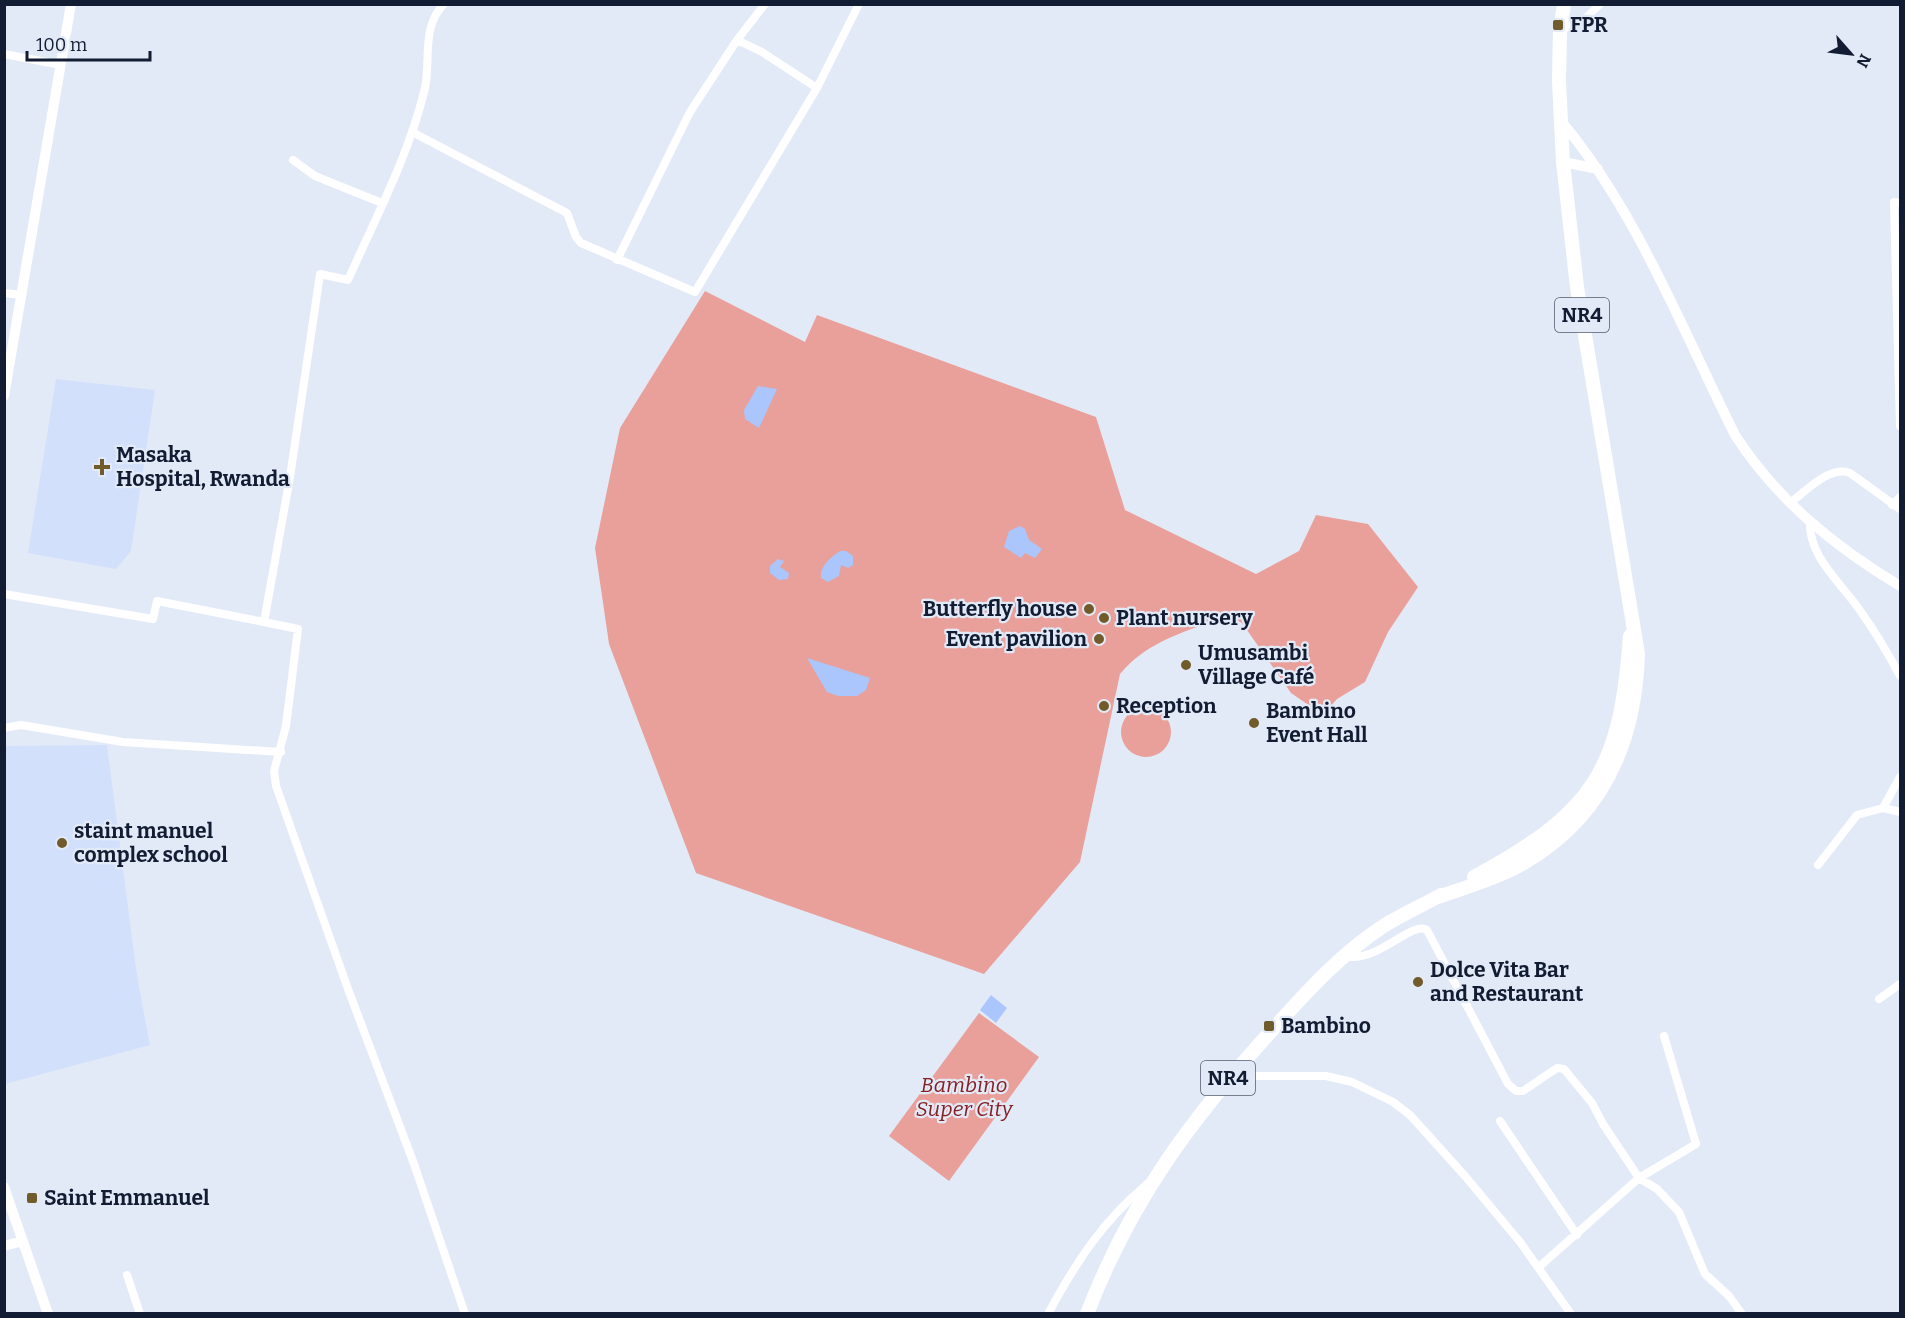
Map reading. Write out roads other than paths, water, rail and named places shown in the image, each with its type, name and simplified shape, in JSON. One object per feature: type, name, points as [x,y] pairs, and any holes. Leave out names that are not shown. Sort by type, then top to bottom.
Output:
[{"type":"highway","name":"NR4","points":[[1087,1314],[1124,1230],[1178,1140],[1229,1076],[1304,996],[1345,956],[1385,925],[1435,898],[1488,880],[1536,855],[1576,822],[1596,798],[1621,751],[1637,692],[1638,654],[1577,287],[1563,162],[1561,121],[1560,31],[1564,4]]},
{"type":"street","points":[[264,622],[290,477],[321,274],[348,280],[412,132],[426,85],[429,33],[435,16],[444,4]]},
{"type":"street","points":[[617,260],[690,112],[737,40],[765,4]]},
{"type":"street","points":[[412,132],[567,213],[578,241],[617,260],[695,292],[818,88],[859,4]]},
{"type":"street","points":[[1560,31],[1575,24],[1600,4]]},
{"type":"street","points":[[4,396],[70,5]]},
{"type":"street","points":[[737,40],[762,52],[818,88]]},
{"type":"street","points":[[4,54],[61,65]]},
{"type":"street","points":[[1561,121],[1598,169],[1627,219],[1735,435],[1766,479],[1810,521],[1848,552],[1900,586]]},
{"type":"street","points":[[293,160],[315,176],[382,203]]},
{"type":"street","points":[[1563,162],[1598,169]]},
{"type":"street","points":[[1900,203],[1894,202],[1900,426]]},
{"type":"street","points":[[4,293],[22,295]]},
{"type":"street","points":[[1790,503],[1830,474],[1841,471],[1850,473],[1896,507],[1900,497]]},
{"type":"street","points":[[1810,521],[1809,534],[1817,554],[1859,608],[1900,676]]},
{"type":"street","points":[[4,594],[153,619],[157,601],[298,629],[281,752],[274,771],[276,786],[344,978],[414,1164],[465,1314]]},
{"type":"street","points":[[4,728],[21,725],[123,742],[281,752]]},
{"type":"street","points":[[1882,808],[1900,777]]},
{"type":"street","points":[[1818,865],[1857,815],[1882,808],[1900,812]]},
{"type":"street","points":[[1345,956],[1356,959],[1372,955],[1412,930],[1424,927],[1512,1088],[1522,1091],[1562,1067],[1592,1103],[1603,1124],[1639,1178],[1658,1189],[1679,1212],[1706,1274],[1729,1296],[1742,1314]]},
{"type":"street","points":[[1879,999],[1900,984]]},
{"type":"street","points":[[1539,1267],[1639,1178],[1696,1144],[1664,1036]]},
{"type":"street","points":[[1229,1076],[1326,1076],[1352,1082],[1393,1102],[1410,1115],[1465,1176],[1539,1267],[1571,1314]]},
{"type":"street","points":[[1500,1121],[1576,1235]]},
{"type":"street","points":[[1048,1314],[1092,1240],[1121,1207],[1152,1180]]},
{"type":"street","points":[[4,1187],[48,1314]]},
{"type":"street","points":[[4,1246],[23,1241]]},
{"type":"street","points":[[127,1275],[140,1314]]},
{"type":"water","points":[[758,386],[777,389],[759,428],[745,419],[744,410]]},
{"type":"water","points":[[1020,526],[1025,529],[1029,540],[1042,549],[1035,558],[1025,553],[1021,558],[1004,547],[1009,531]]},
{"type":"water","points":[[840,551],[846,551],[853,556],[853,565],[848,568],[841,565],[839,576],[828,582],[821,578],[822,570]]},
{"type":"water","points":[[778,559],[784,561],[780,567],[789,573],[788,579],[779,580],[770,573],[770,566]]},
{"type":"water","points":[[807,658],[870,678],[866,690],[857,696],[838,696],[827,692]]},
{"type":"water","points":[[991,995],[1007,1008],[996,1023],[980,1010]]},
{"type":"place","name":"FPR","points":[[1558,25]]},
{"type":"place","name":"Masaka Hospital, Rwanda","points":[[102,467]]},
{"type":"place","name":"Butterfly house","points":[[1089,609]]},
{"type":"place","name":"Plant nursery","points":[[1104,618]]},
{"type":"place","name":"Event pavilion","points":[[1099,639]]},
{"type":"place","name":"Umusambi Village Café","points":[[1186,665]]},
{"type":"place","name":"Reception","points":[[1104,706]]},
{"type":"place","name":"Bambino Event Hall","points":[[1254,723]]},
{"type":"place","name":"staint manuel complex school","points":[[62,843]]},
{"type":"place","name":"Dolce Vita Bar and Restaurant","points":[[1418,982]]},
{"type":"place","name":"Bambino","points":[[1269,1026]]},
{"type":"place","name":"Saint Emmanuel","points":[[32,1198]]},
{"type":"park label","name":"Bambino Super City","points":[[964,1097]]}]
